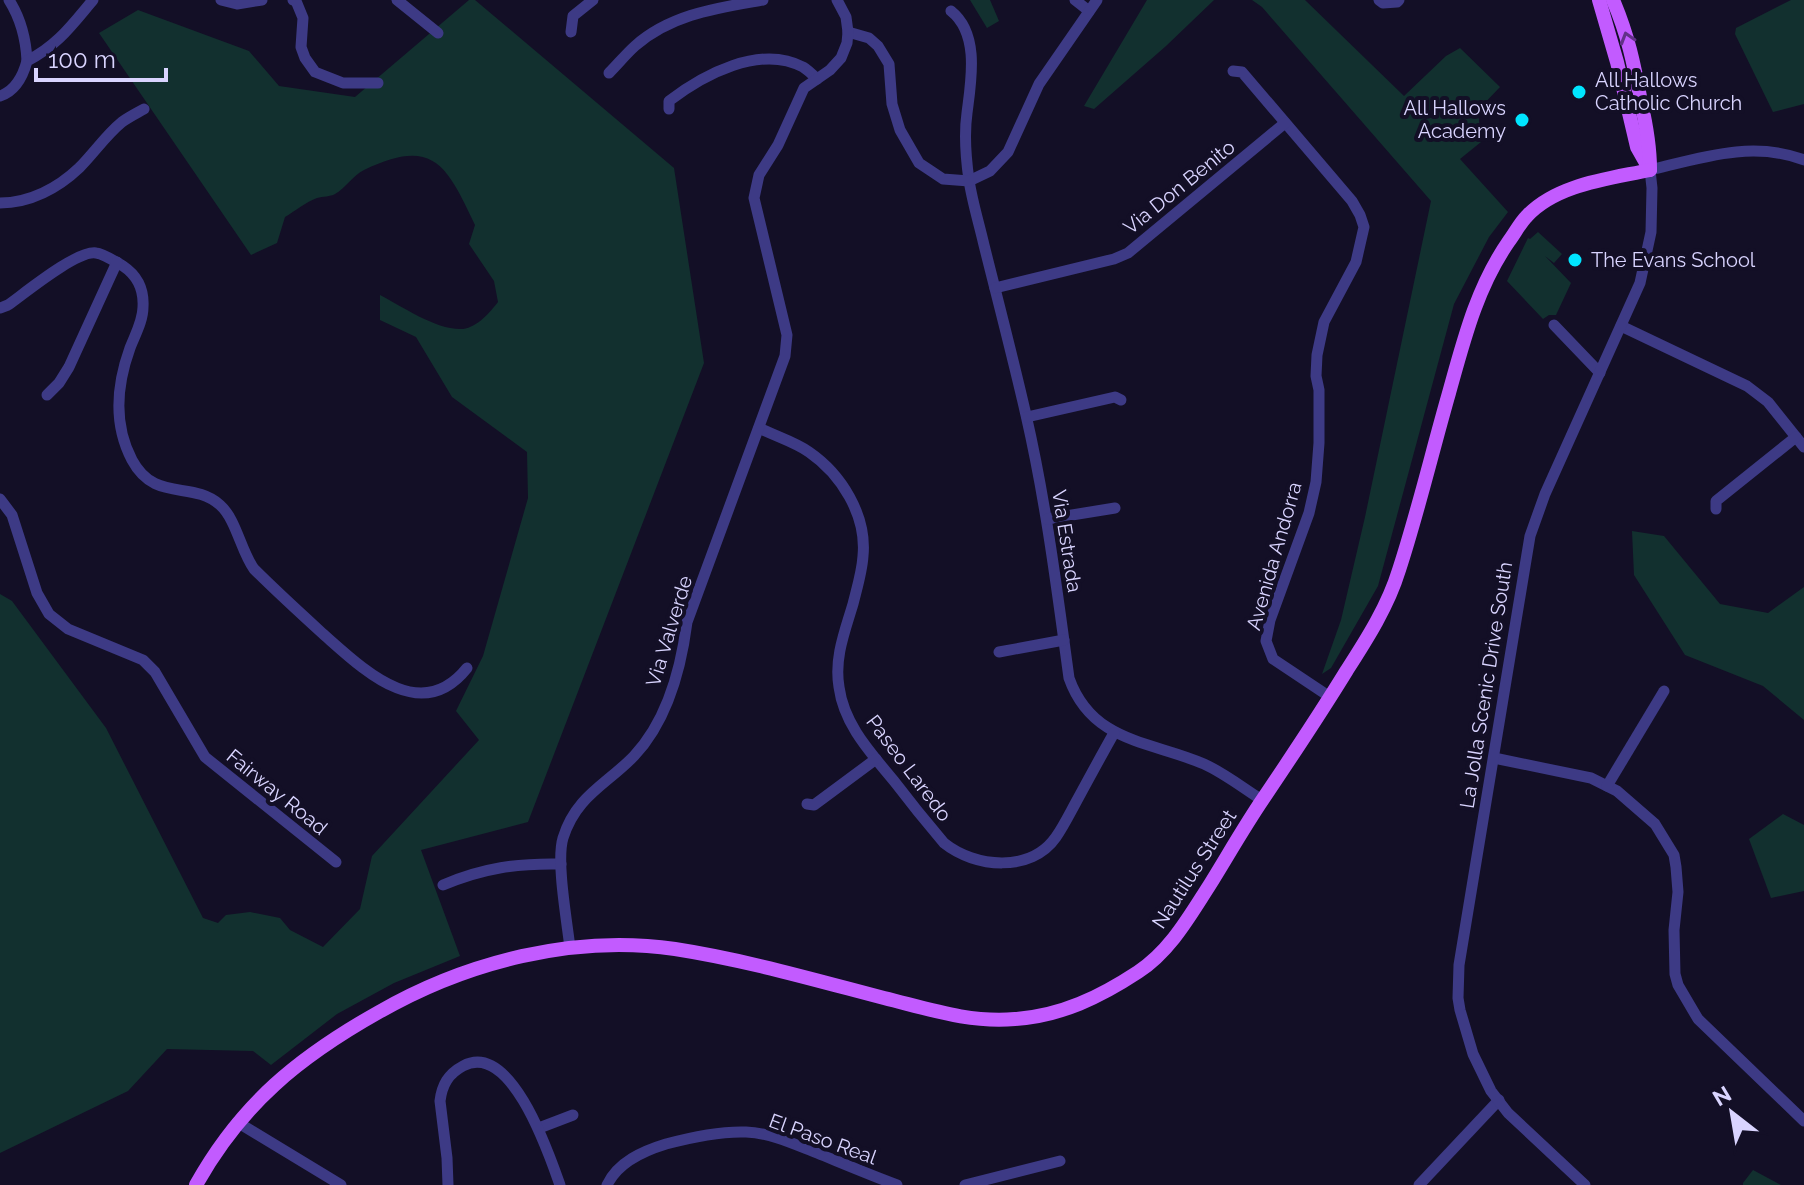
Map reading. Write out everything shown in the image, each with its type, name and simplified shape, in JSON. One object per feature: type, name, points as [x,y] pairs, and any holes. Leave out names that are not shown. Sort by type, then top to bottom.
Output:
[{"type":"main road","name":"La Jolla Scenic Drive South","points":[[1599,0],[1637,147],[1650,170]]},
{"type":"main road","name":"La Jolla Scenic Drive South","points":[[1613,0],[1631,48],[1650,145],[1650,170]]},
{"type":"main road","name":"Nautilus Street","points":[[196,1185],[237,1122],[275,1083],[344,1032],[397,1002],[464,973],[545,951],[619,945],[670,948],[746,962],[964,1018],[1016,1019],[1069,1009],[1098,997],[1143,969],[1180,932],[1374,627],[1398,577],[1467,326],[1496,260],[1528,215],[1551,198],[1582,185],[1650,170]]},
{"type":"street","points":[[0,96],[9,93],[24,73],[27,61],[22,25],[9,0]]},
{"type":"street","points":[[27,61],[61,39],[93,0]]},
{"type":"street","points":[[221,0],[237,4],[262,0]]},
{"type":"street","points":[[293,0],[303,18],[301,47],[315,72],[343,83],[378,83]]},
{"type":"street","points":[[397,0],[438,33]]},
{"type":"street","points":[[571,32],[573,16],[593,0]]},
{"type":"street","points":[[609,73],[635,46],[664,27],[705,10],[763,0]]},
{"type":"street","points":[[837,0],[846,17],[848,32],[869,38],[889,64],[892,104],[900,130],[919,163],[943,179],[969,181],[990,171],[1008,152],[1039,84],[1097,0]]},
{"type":"street","points":[[1075,0],[1089,11]]},
{"type":"street","points":[[1379,0],[1383,3],[1399,0]]},
{"type":"street","name":"Via Estrada","points":[[951,11],[966,28],[973,67],[966,138],[969,181],[1027,417],[1047,519],[1072,686],[1084,706],[1114,733],[1206,765],[1262,800]]},
{"type":"street","name":"Via Valverde","points":[[570,948],[561,864],[563,838],[576,809],[587,796],[645,744],[666,703],[683,655],[687,622],[785,356],[787,335],[754,198],[759,175],[778,145],[804,88],[841,58],[848,32]]},
{"type":"street","points":[[669,109],[669,101],[692,83],[741,63],[784,60],[805,68],[817,79]]},
{"type":"street","name":"Avenida Andorra","points":[[1233,71],[1242,72],[1352,201],[1364,227],[1356,262],[1324,322],[1316,366],[1319,443],[1316,482],[1309,513],[1270,620],[1266,641],[1273,659],[1330,697]]},
{"type":"street","points":[[0,203],[28,199],[53,188],[77,169],[114,129],[144,109]]},
{"type":"street","name":"Via Don Benito","points":[[995,288],[1128,253],[1285,123]]},
{"type":"street","points":[[1650,170],[1728,152],[1762,151],[1804,160]]},
{"type":"street","name":"La Jolla Scenic Drive South","points":[[1585,1185],[1508,1113],[1491,1091],[1473,1054],[1460,1010],[1459,965],[1530,536],[1545,494],[1640,283],[1651,232],[1650,170]]},
{"type":"street","points":[[0,308],[83,255],[96,253],[131,271],[141,286],[143,308],[119,390],[120,425],[123,440],[143,477],[165,489],[204,496],[220,505],[254,569],[361,668],[384,684],[413,693],[436,691],[449,686],[467,668]]},
{"type":"street","points":[[47,395],[69,367],[117,262]]},
{"type":"street","points":[[1554,325],[1600,373]]},
{"type":"street","points":[[1621,326],[1747,386],[1768,402],[1800,442],[1716,501],[1716,509]]},
{"type":"street","points":[[1027,417],[1115,397],[1121,400]]},
{"type":"street","name":"Paseo Laredo","points":[[759,428],[808,451],[833,473],[853,502],[858,514],[864,554],[837,660],[843,709],[857,735],[954,852],[990,863],[1008,863],[1035,855],[1056,838],[1114,733]]},
{"type":"street","name":"Fairway Road","points":[[0,499],[12,515],[37,593],[49,614],[68,629],[143,660],[155,672],[205,757],[336,862]]},
{"type":"street","points":[[1047,519],[1115,508]]},
{"type":"street","points":[[999,652],[1064,640]]},
{"type":"street","points":[[1607,786],[1664,691]]},
{"type":"street","points":[[1494,758],[1591,778],[1617,791],[1655,824],[1674,855],[1676,867],[1678,892],[1674,930],[1678,985],[1698,1019],[1804,1121]]},
{"type":"street","points":[[807,804],[814,805],[876,759]]},
{"type":"street","points":[[443,885],[501,866],[561,864]]},
{"type":"street","points":[[448,1185],[441,1092],[447,1078],[465,1065],[479,1063],[497,1069],[522,1097],[539,1128],[560,1185]]},
{"type":"street","points":[[1419,1185],[1499,1100]]},
{"type":"street","points":[[539,1128],[573,1115]]},
{"type":"street","points":[[237,1122],[341,1185]]},
{"type":"street","name":"El Paso Real","points":[[607,1185],[613,1173],[648,1150],[686,1139],[747,1132],[777,1137],[897,1185]]},
{"type":"street","points":[[965,1185],[1060,1161]]},
{"type":"green space","points":[[469,0],[475,0],[674,168],[704,363],[528,822],[421,850],[460,956],[394,983],[337,1014],[271,1065],[253,1051],[167,1049],[128,1091],[0,1153],[0,594],[12,601],[106,728],[203,918],[218,923],[226,915],[250,912],[280,918],[290,930],[323,947],[360,909],[372,856],[479,740],[456,711],[483,656],[528,498],[527,452],[452,397],[416,337],[380,320],[380,295],[421,317],[453,329],[474,325],[498,302],[494,281],[469,244],[475,225],[446,173],[422,157],[407,156],[364,170],[335,194],[319,197],[285,217],[277,243],[251,255],[99,33],[138,10],[249,51],[279,86],[355,97]]},
{"type":"green space","points":[[970,0],[990,0],[999,21],[987,28]]},
{"type":"green space","points":[[1147,0],[1214,0],[1094,109],[1084,106]]},
{"type":"green space","points":[[1252,0],[1305,0],[1404,96],[1446,56],[1460,48],[1500,87],[1478,110],[1481,142],[1460,159],[1508,212],[1489,237],[1454,304],[1378,586],[1331,668],[1322,674],[1341,620],[1365,517],[1431,201],[1262,7]]},
{"type":"green space","points":[[1791,0],[1804,0],[1804,104],[1773,112],[1735,34],[1736,28]]},
{"type":"green space","points":[[1538,232],[1562,254],[1554,263],[1545,256],[1571,283],[1556,315],[1543,319],[1507,281],[1528,238]]},
{"type":"green space","points":[[1632,531],[1664,536],[1720,604],[1768,613],[1804,587],[1804,720],[1763,686],[1685,655],[1634,575]]},
{"type":"green space","points":[[1783,814],[1804,825],[1804,891],[1771,898],[1749,839]]},
{"type":"green space","points":[[1753,1170],[1781,1185],[1743,1185]]},
{"type":"place","name":"All Hallows Catholic Church","points":[[1579,92]]},
{"type":"place","name":"All Hallows Academy","points":[[1522,120]]},
{"type":"place","name":"The Evans School","points":[[1575,260]]}]
